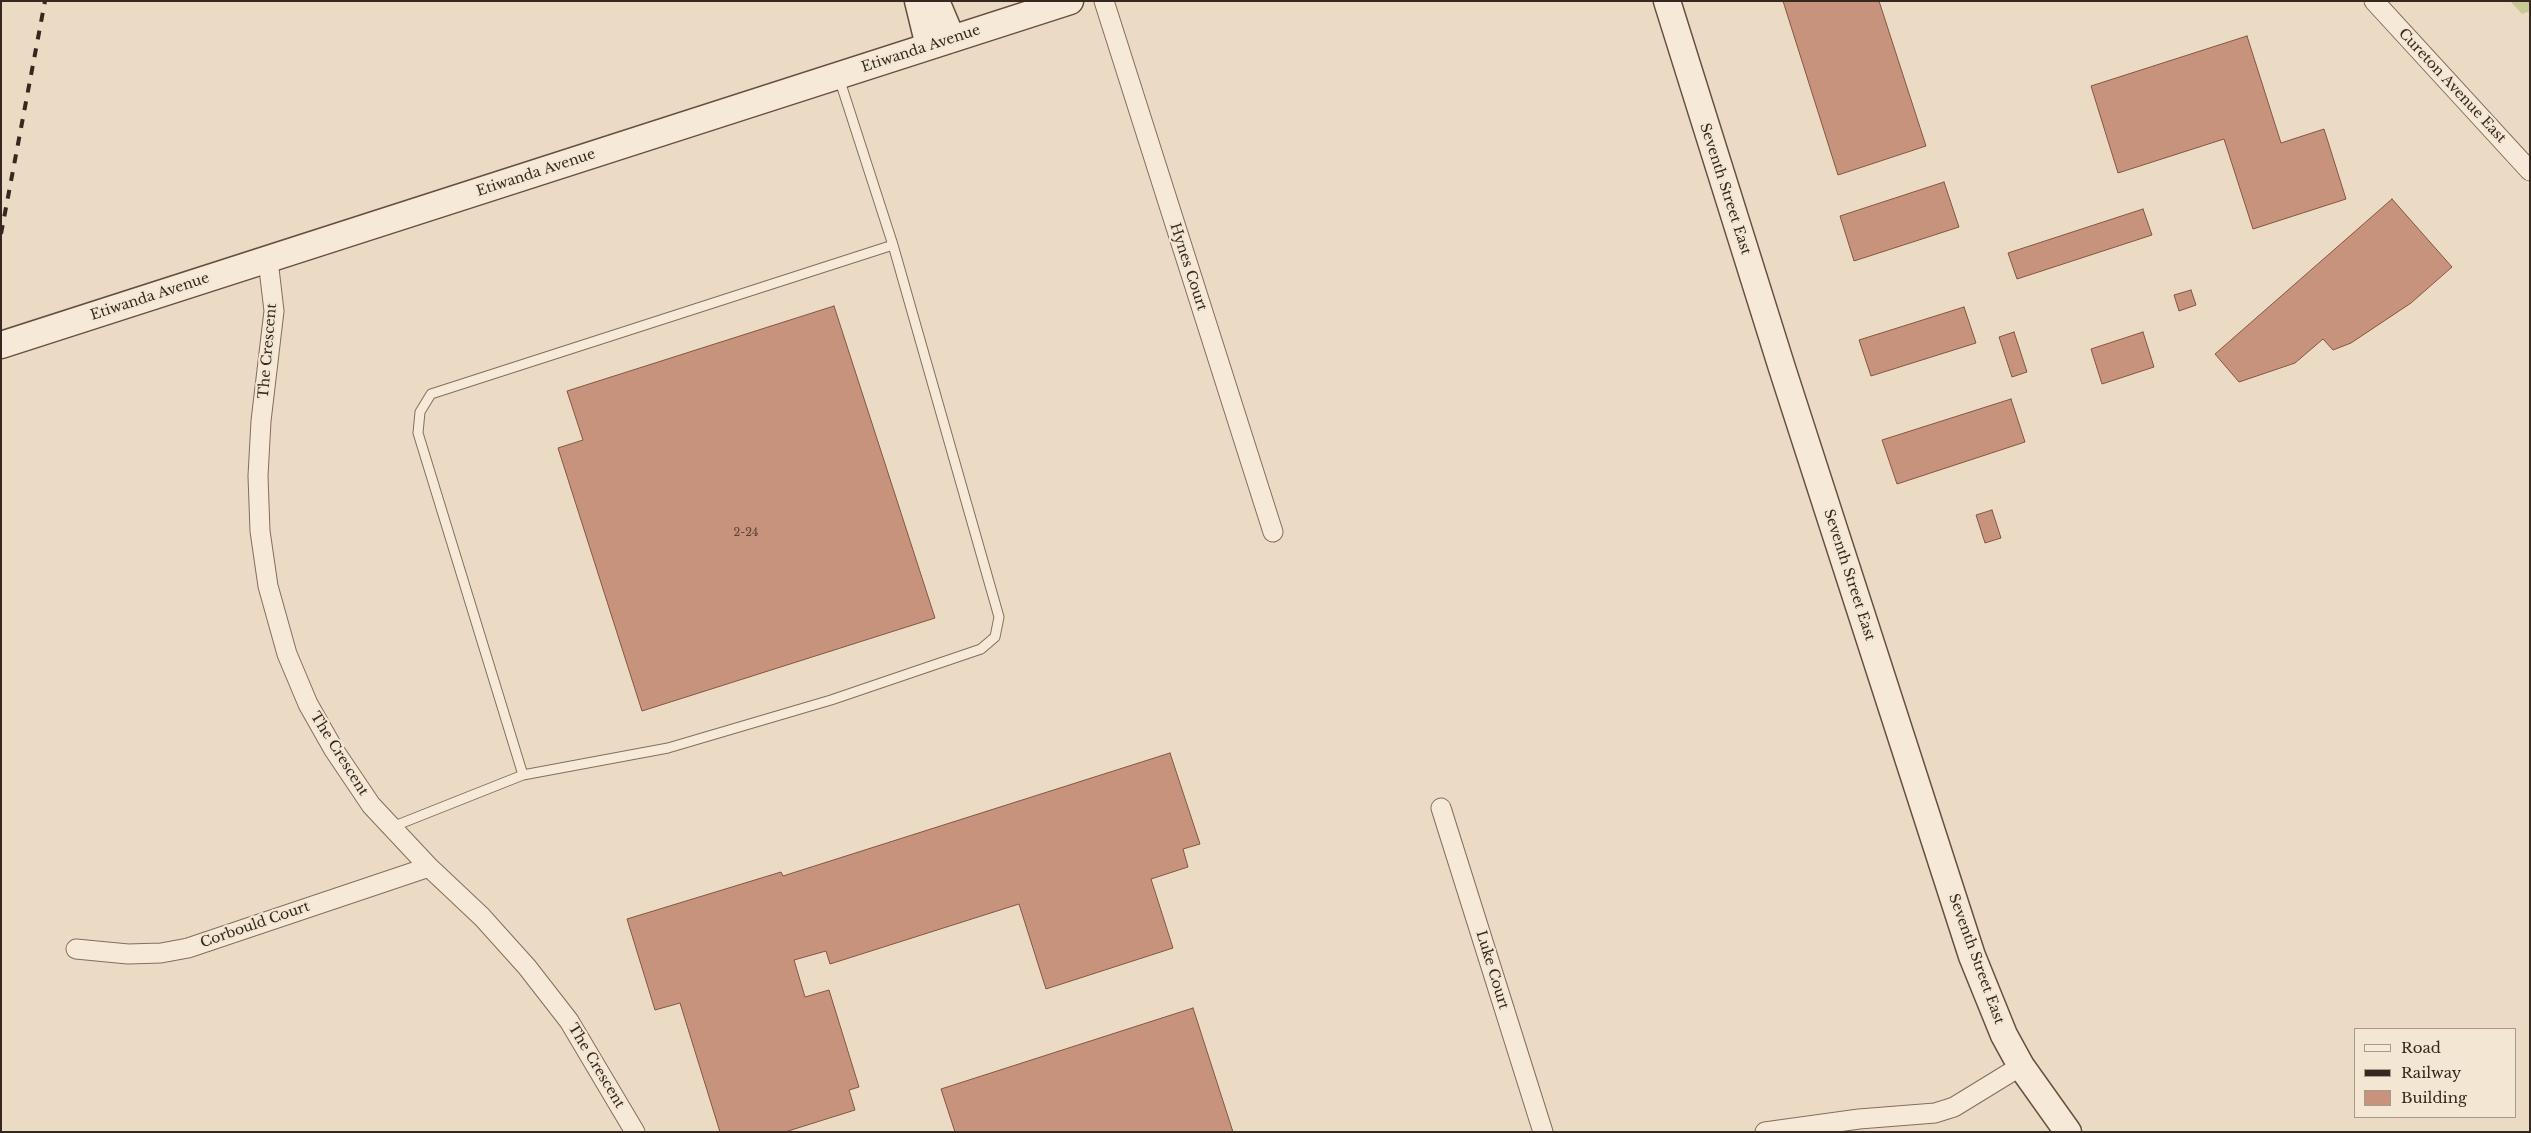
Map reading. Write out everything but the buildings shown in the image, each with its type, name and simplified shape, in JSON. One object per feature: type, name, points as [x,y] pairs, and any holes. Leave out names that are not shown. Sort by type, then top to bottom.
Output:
[{"type":"main road","points":[[918,1],[941,43]]},
{"type":"main road","points":[[936,1],[941,43]]},
{"type":"main road","name":"Etiwanda Avenue","points":[[5,343],[1070,1]]},
{"type":"main road","name":"Seventh Street East","points":[[1667,1],[1770,331],[1972,956],[2000,1026],[2021,1066],[2068,1132]]},
{"type":"street","name":"Hynes Court","points":[[1104,1],[1273,532]]},
{"type":"street","name":"Cureton Avenue East","points":[[2374,1],[2530,171]]},
{"type":"street","name":"The Crescent","points":[[268,260],[274,311],[261,421],[258,476],[260,531],[268,586],[287,654],[308,704],[334,750],[371,805],[429,867],[482,917],[528,968],[569,1021],[635,1132]]},
{"type":"street","name":"Luke Court","points":[[1441,808],[1543,1132]]},
{"type":"street","name":"Corbould Court","points":[[76,949],[128,954],[161,953],[188,948],[429,867]]},
{"type":"street","points":[[1765,1132],[1850,1120],[1934,1113],[1954,1107],[2021,1066]]},
{"type":"lane","points":[[392,827],[523,775],[668,748],[831,700],[981,649],[995,637],[999,617],[893,245],[838,76]]},
{"type":"lane","points":[[523,775],[418,433],[420,412],[431,394],[893,245]]},
{"type":"green space","points":[[2510,1],[2530,1],[2530,11],[2522,14]]},
{"type":"railway","points":[[1,234],[45,1]]}]
